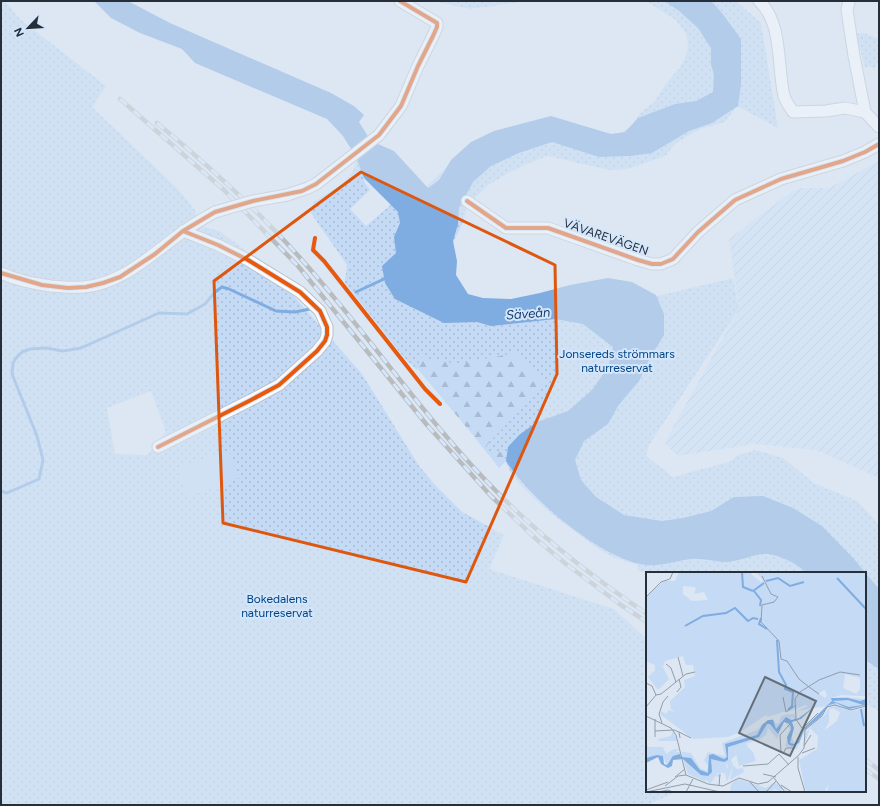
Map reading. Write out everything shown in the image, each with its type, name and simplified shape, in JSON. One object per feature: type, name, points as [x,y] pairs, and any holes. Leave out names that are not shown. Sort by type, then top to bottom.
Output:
[{"type":"street","points":[[1,273],[42,285],[68,288],[86,287],[120,277],[155,254],[183,231],[215,212],[253,201],[287,195],[316,184],[379,135],[402,106],[418,66],[437,27],[437,23],[400,1]]},
{"type":"street","points":[[759,1],[764,5],[773,23],[784,97],[793,112],[826,112],[845,108],[865,112]]},
{"type":"street","points":[[849,1],[847,10],[865,112],[879,127]]},
{"type":"street","name":"VÄVAREVÄGEN","points":[[467,201],[506,228],[548,228],[638,260],[652,264],[661,264],[673,259],[698,232],[735,200],[781,179],[843,161],[865,152],[879,144]]},
{"type":"street","points":[[158,447],[279,385],[317,350],[325,341],[327,335],[327,327],[320,311],[300,292],[248,260],[218,245],[183,231]]},
{"type":"highlighted area","points":[[361,172],[555,265],[557,374],[466,582],[223,523],[214,281]]},
{"type":"shaded area","points":[[879,161],[879,478],[816,450],[755,444],[678,456],[664,443],[739,309],[729,239],[794,190],[802,188],[829,188]]},
{"type":"green space","name":"Bokedalens naturreservat","points":[[1,1],[5,1],[20,19],[106,86],[92,107],[178,189],[195,210],[200,225],[221,232],[270,269],[362,374],[419,466],[435,485],[462,512],[504,535],[489,569],[614,609],[646,638],[646,792],[677,792],[647,805],[1,805]],"holes":[[[151,391],[166,432],[147,455],[115,454],[107,408]]]},
{"type":"green space","points":[[433,1],[528,1],[470,9]]},
{"type":"green space","name":"Jonsereds strömmars naturreservat","points":[[646,1],[736,1],[761,23],[778,128],[737,106],[725,122],[700,129],[676,143],[665,156],[628,169],[609,170],[548,156],[531,162],[510,172],[487,186],[467,206],[464,220],[452,245],[451,279],[473,307],[653,297],[733,278],[739,309],[649,445],[646,456],[673,477],[728,462],[739,455],[755,450],[783,458],[814,483],[857,501],[879,524],[879,711],[866,704],[866,572],[646,572],[638,571],[638,565],[616,558],[601,551],[552,514],[524,488],[513,475],[506,463],[505,452],[488,451],[486,446],[546,382],[515,353],[457,364],[420,357],[417,370],[369,321],[344,289],[347,265],[311,213],[314,202],[349,178],[358,158],[365,183],[370,190],[350,209],[366,226],[393,203],[415,197],[446,168],[485,139],[615,137],[632,126],[640,113],[654,102],[665,85],[681,66],[687,53],[688,44],[686,34],[676,20]]},
{"type":"green space","points":[[864,33],[879,39],[879,61],[874,69],[868,66],[867,68],[863,65],[857,37],[855,37],[855,34]]},
{"type":"green space","points":[[385,283],[583,324],[506,461],[499,468],[347,284]]},
{"type":"green space","points":[[229,450],[239,478],[188,497],[177,469]]},
{"type":"water","name":"Säveån","points":[[94,1],[128,1],[170,23],[331,93],[354,106],[364,115],[359,122],[371,141],[394,151],[428,188],[439,180],[451,160],[471,142],[494,131],[551,116],[611,134],[625,132],[638,118],[675,104],[696,101],[713,92],[714,74],[711,65],[711,48],[698,28],[678,10],[664,1],[711,1],[741,39],[741,85],[738,106],[712,123],[689,131],[652,153],[631,156],[599,157],[552,142],[519,153],[491,166],[473,182],[459,208],[458,224],[453,241],[457,261],[456,275],[468,294],[483,298],[511,299],[608,278],[632,282],[656,295],[664,314],[664,335],[650,358],[639,381],[618,406],[608,424],[584,441],[575,460],[581,480],[596,497],[624,515],[662,521],[683,518],[711,511],[734,497],[763,496],[793,508],[822,526],[865,572],[805,572],[788,560],[771,554],[757,555],[727,562],[696,559],[659,565],[647,565],[623,559],[585,537],[547,507],[517,476],[506,461],[508,447],[519,435],[537,422],[568,411],[592,390],[608,367],[613,347],[583,324],[555,319],[491,326],[477,322],[444,323],[395,299],[385,283],[382,266],[396,253],[394,237],[400,223],[398,212],[364,178],[356,157],[343,136],[327,119],[195,63],[182,49],[140,33],[111,18]]},
{"type":"water","points":[[866,573],[879,589],[879,669],[866,661]]},
{"type":"waterway","points":[[356,292],[386,277]]},
{"type":"waterway","points":[[1,491],[7,493],[39,479],[43,460],[37,436],[12,374],[13,363],[22,352],[30,349],[46,348],[63,351],[81,348],[159,313],[187,314],[205,304],[215,292],[222,287],[276,311],[295,312],[310,309]]},
{"type":"railway","points":[[120,99],[224,190],[298,266],[427,425],[491,496],[536,539],[566,564],[621,605],[646,621]]},
{"type":"railway","points":[[157,123],[232,188],[285,241],[351,318],[422,408],[498,493],[551,542],[646,613]]},
{"type":"railway","points":[[866,760],[879,770]]},
{"type":"railway","points":[[866,770],[879,779]]},
{"type":"cycle path","points":[[1,273],[42,285],[68,288],[86,287],[103,283],[120,277],[155,254],[183,231],[215,212],[253,201],[302,191],[316,184],[379,135],[401,106],[437,27],[437,23],[400,1]]},
{"type":"cycle path","points":[[467,201],[506,228],[548,228],[638,260],[652,264],[661,264],[673,259],[698,232],[735,200],[781,179],[843,161],[865,152],[879,144]]},
{"type":"cycle path","points":[[158,447],[279,385],[317,351],[325,341],[327,335],[327,327],[320,311],[300,292],[248,260],[218,245],[183,231]]},
{"type":"cycle path","points":[[315,238],[313,250],[324,261],[425,389],[440,404]]}]
